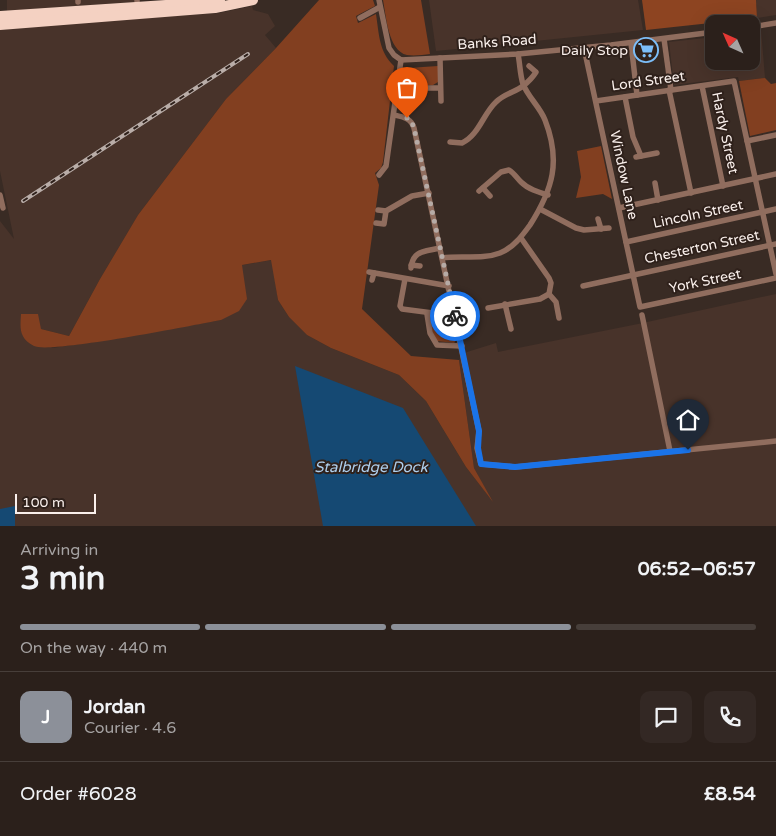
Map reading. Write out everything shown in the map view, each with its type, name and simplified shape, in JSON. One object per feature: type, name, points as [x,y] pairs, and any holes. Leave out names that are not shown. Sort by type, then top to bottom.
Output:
[{"type":"highway","points":[[0,16],[220,0]]},
{"type":"highway","points":[[0,25],[206,9],[253,0]]},
{"type":"street","points":[[360,18],[380,3],[389,48],[401,60],[386,166],[379,175]]},
{"type":"street","points":[[760,26],[776,23]]},
{"type":"street","name":"Banks Road","points":[[401,60],[518,54],[705,33]]},
{"type":"street","points":[[664,39],[670,90],[691,193]]},
{"type":"street","points":[[630,43],[637,95]]},
{"type":"street","name":"Window Lane","points":[[584,48],[640,308]]},
{"type":"street","points":[[442,258],[495,255],[510,248],[521,238],[548,194],[554,172],[550,137],[540,109],[524,86],[518,54]]},
{"type":"street","points":[[440,58],[441,101]]},
{"type":"street","points":[[450,142],[462,143],[472,137],[494,104],[524,86],[538,70],[529,66]]},
{"type":"street","name":"Lord Street","points":[[596,101],[734,81],[747,141]]},
{"type":"street","name":"Hardy Street","points":[[702,86],[723,186]]},
{"type":"street","points":[[426,88],[440,88]]},
{"type":"street","points":[[625,97],[639,156],[657,153]]},
{"type":"street","points":[[394,115],[407,118],[412,123],[456,316],[479,431],[478,448],[481,464],[515,467],[776,441]]},
{"type":"street","points":[[776,135],[747,141],[763,212],[773,245],[776,274]]},
{"type":"street","points":[[490,196],[481,190],[502,172],[509,170],[528,188],[548,194]]},
{"type":"street","points":[[619,208],[776,174]]},
{"type":"street","points":[[655,183],[658,200]]},
{"type":"street","points":[[378,210],[386,211],[412,196],[429,193]]},
{"type":"street","points":[[0,195],[3,208]]},
{"type":"street","points":[[540,208],[576,228],[584,230],[609,228]]},
{"type":"street","name":"Lincoln Street","points":[[626,242],[776,210]]},
{"type":"street","points":[[376,223],[384,224],[386,211]]},
{"type":"street","points":[[598,219],[601,229]]},
{"type":"street","points":[[521,238],[549,278],[551,283],[550,294],[556,302],[559,318]]},
{"type":"street","name":"Chesterton Street","points":[[584,286],[773,245]]},
{"type":"street","points":[[420,266],[411,266],[412,258],[416,254],[440,248]]},
{"type":"street","points":[[372,280],[371,272],[449,286]]},
{"type":"street","name":"York Street","points":[[640,308],[776,278]]},
{"type":"street","points":[[405,279],[400,306],[402,310],[456,316]]},
{"type":"street","points":[[488,308],[540,299],[550,294]]},
{"type":"street","points":[[505,304],[510,329]]},
{"type":"street","points":[[427,314],[430,333],[437,345],[462,346]]},
{"type":"street","points":[[642,315],[670,451]]},
{"type":"shaded area","points":[[7,0],[134,0],[134,2],[7,11]]},
{"type":"shaded area","points":[[319,0],[373,0],[375,6],[356,16],[358,23],[376,14],[379,36],[385,55],[394,66],[383,162],[381,168],[375,173],[379,185],[362,309],[411,356],[459,360],[474,468],[493,502],[466,467],[426,401],[399,375],[331,348],[307,335],[289,317],[278,300],[271,260],[242,265],[247,299],[239,311],[221,320],[154,333],[66,346],[34,346],[23,336],[20,324],[21,314],[38,314],[41,329],[69,336],[138,215],[226,99],[276,48]]},
{"type":"shaded area","points":[[383,0],[421,0],[430,54],[407,55],[396,47],[389,32]]},
{"type":"shaded area","points":[[429,0],[638,0],[643,30],[436,51]]},
{"type":"shaded area","points":[[642,0],[756,0],[757,15],[705,15],[705,24],[646,30]]},
{"type":"shaded area","points":[[756,0],[776,0],[776,15],[760,18],[760,15],[757,15]]},
{"type":"shaded area","points":[[252,6],[253,10],[268,14],[275,26],[265,35],[276,48],[226,99],[138,215],[69,336],[41,329],[22,314],[52,348],[221,320],[242,265],[272,260],[278,300],[289,317],[307,335],[331,348],[399,375],[426,401],[466,467],[490,498],[474,468],[459,360],[467,352],[496,343],[498,352],[776,294],[776,526],[0,526],[0,221],[14,239],[0,171],[0,30],[43,25],[219,13]]},
{"type":"shaded area","points":[[760,30],[765,78],[739,81],[738,77],[674,85],[669,42],[705,38],[705,70],[760,70]]},
{"type":"shaded area","points":[[438,66],[438,82],[433,85],[426,85],[423,90],[413,92],[408,68]]},
{"type":"shaded area","points":[[765,78],[771,84],[776,83],[776,130],[750,136],[739,81]]},
{"type":"shaded area","points":[[601,146],[612,199],[603,194],[576,198],[581,177],[577,151]]},
{"type":"shaded area","points":[[434,318],[450,320],[454,343],[437,341],[432,333],[430,324]]},
{"type":"water","name":"Stalbridge Dock","points":[[295,366],[403,408],[476,526],[323,526]]},
{"type":"water","points":[[15,506],[15,526],[0,526],[0,509]]},
{"type":"railway","points":[[23,201],[248,54]]},
{"type":"way so far","points":[[407,118],[414,128],[455,316]]},
{"type":"place","name":"Daily Stop","points":[[646,50]]},
{"type":"route","points":[[455,316],[479,431],[478,448],[481,464],[515,467],[688,450]]}]
